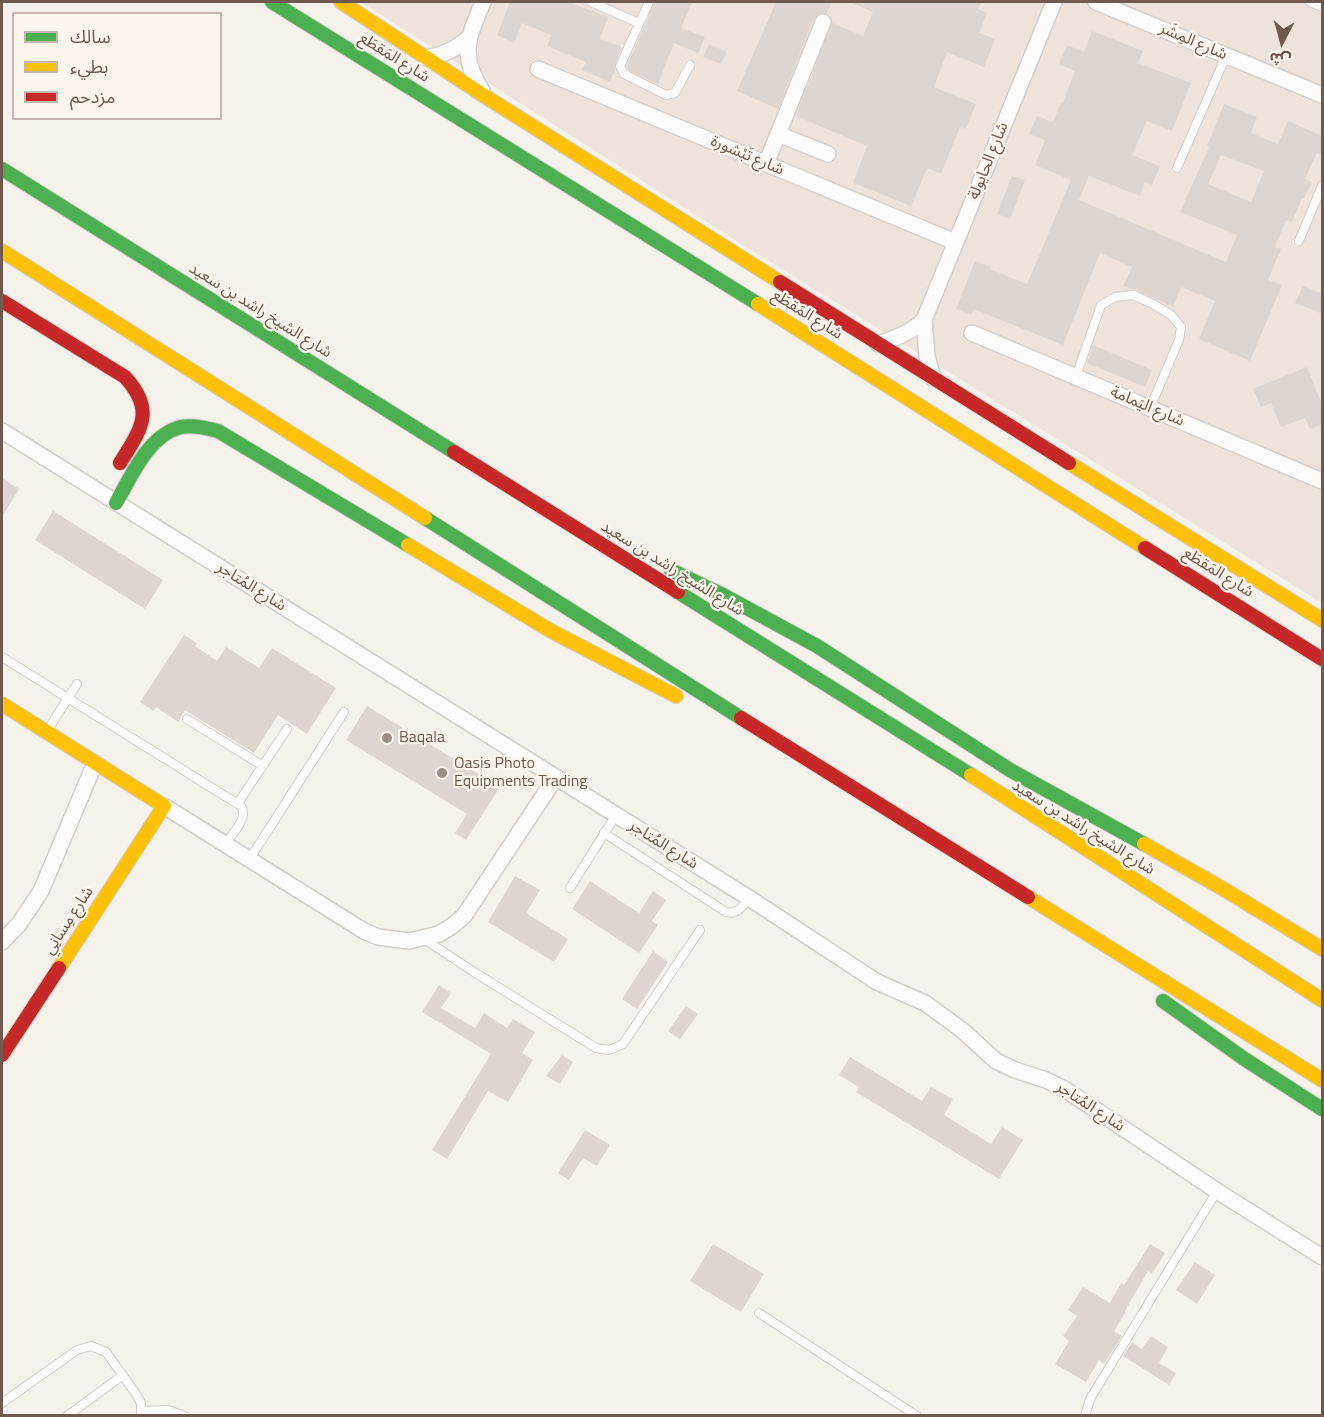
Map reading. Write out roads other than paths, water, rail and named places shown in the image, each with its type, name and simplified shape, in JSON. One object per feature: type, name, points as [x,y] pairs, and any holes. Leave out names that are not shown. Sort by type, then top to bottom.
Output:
[{"type":"main road","name":"شارع المَقطَع","points":[[272,2],[653,238],[1323,659]]},
{"type":"main road","name":"شارع المَقطَع","points":[[341,2],[878,344],[1323,620]]},
{"type":"main road","name":"شارع الشيخ راشد بن سعيد","points":[[2,169],[1323,999]]},
{"type":"main road","points":[[653,238],[647,228],[647,222],[649,218],[657,215],[791,297],[844,321]]},
{"type":"main road","points":[[2,251],[865,796],[1323,1080]]},
{"type":"main road","points":[[2,301],[125,377],[137,388],[143,401],[144,417],[139,432],[106,485]]},
{"type":"main road","points":[[116,503],[152,446],[162,436],[174,429],[189,425],[219,431],[551,631],[687,703]]},
{"type":"main road","points":[[1108,524],[1139,527]]},
{"type":"main road","points":[[1169,542],[1175,540],[1181,532]]},
{"type":"main road","points":[[584,533],[676,572],[817,646],[1030,782],[1220,887],[1323,949]]},
{"type":"main road","points":[[2,704],[164,806]]},
{"type":"main road","points":[[708,714],[865,796]]},
{"type":"main road","name":"شارع مِسانِي","points":[[2,1055],[164,806]]},
{"type":"main road","points":[[911,824],[1116,968]]},
{"type":"main road","points":[[1155,996],[1243,1058],[1323,1110]]},
{"type":"street","points":[[426,58],[446,54],[458,48],[468,38],[483,2]]},
{"type":"street","name":"شارع الحايولة","points":[[933,378],[927,356],[924,320],[1054,2]]},
{"type":"street","name":"شارع المِشَر","points":[[1096,2],[1323,95]]},
{"type":"street","points":[[766,164],[823,22]]},
{"type":"street","points":[[468,38],[470,70],[486,96]]},
{"type":"street","name":"شارع تَبْشورة","points":[[538,69],[955,242]]},
{"type":"street","points":[[778,134],[828,154]]},
{"type":"street","points":[[878,344],[900,337],[924,320]]},
{"type":"street","name":"شارع اليَمامة","points":[[972,333],[1323,481]]},
{"type":"street","name":"شارع المُتاجر","points":[[2,431],[106,485],[116,503],[556,777],[877,982],[925,1003],[956,1025],[996,1061],[1066,1090],[1216,1191],[1323,1257]]},
{"type":"street","points":[[2,942],[19,924],[41,891],[96,763]]},
{"type":"street","points":[[164,806],[364,931],[393,940],[409,941],[439,934],[464,916],[556,777]]},
{"type":"lane","points":[[591,2],[639,23]]},
{"type":"lane","points":[[649,2],[620,66],[624,74],[666,95],[675,93],[690,65]]},
{"type":"lane","points":[[1310,2],[1323,7]]},
{"type":"lane","points":[[1177,168],[1226,56]]},
{"type":"lane","points":[[1299,241],[1323,186]]},
{"type":"lane","points":[[1076,376],[1101,305],[1115,297],[1133,295],[1171,315],[1181,327],[1179,340],[1150,408]]},
{"type":"lane","points":[[2,657],[244,808],[243,818],[225,844]]},
{"type":"lane","points":[[46,732],[77,684]]},
{"type":"lane","points":[[249,860],[344,712]]},
{"type":"lane","points":[[187,719],[263,766]]},
{"type":"lane","points":[[238,803],[287,729]]},
{"type":"lane","points":[[570,888],[615,815]]},
{"type":"lane","points":[[604,833],[726,912],[732,913],[739,910],[748,898]]},
{"type":"lane","points":[[424,939],[596,1048],[609,1050],[622,1044],[700,930]]},
{"type":"lane","points":[[1084,1416],[1090,1399],[1216,1191]]},
{"type":"lane","points":[[759,1313],[917,1416]]},
{"type":"lane","points":[[2,1403],[84,1346],[91,1346],[106,1352],[141,1403],[141,1413],[168,1410],[185,1416]]},
{"type":"lane","points":[[67,1416],[123,1375]]},
{"type":"place","name":"Baqala","points":[[387,738]]},
{"type":"place","name":"Oasis Photo Equipments Trading","points":[[442,773]]}]
